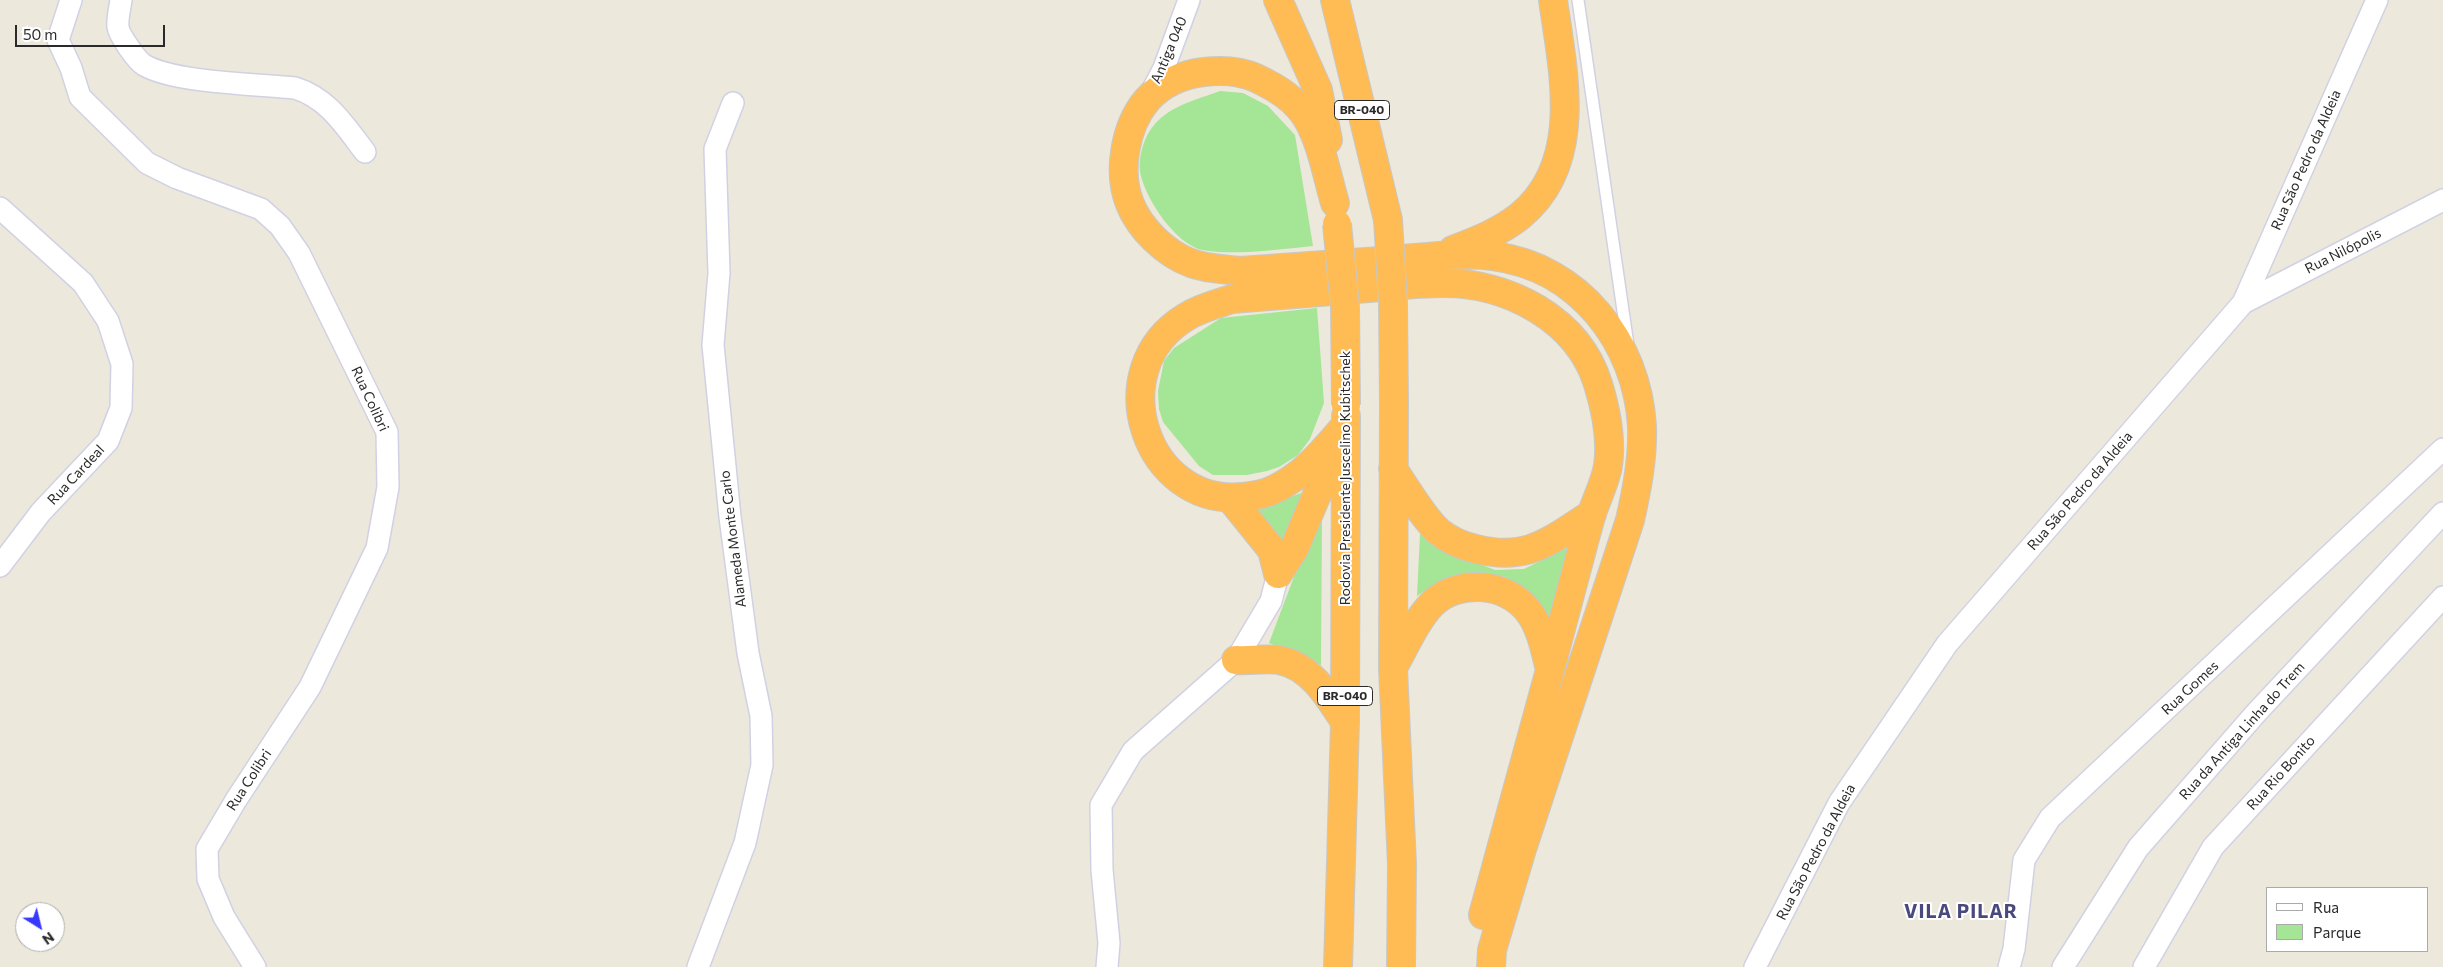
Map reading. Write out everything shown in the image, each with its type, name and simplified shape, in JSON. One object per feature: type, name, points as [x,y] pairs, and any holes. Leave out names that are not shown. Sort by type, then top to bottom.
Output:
[{"type":"highway","name":"Rodovia Presidente Juscelino Kubitschek","points":[[1278,0],[1318,90],[1327,134],[1345,307],[1346,722],[1338,967]]},
{"type":"highway","name":"BR-040","points":[[1334,0],[1388,220],[1393,302],[1393,668],[1402,865],[1401,967]]},
{"type":"highway","points":[[1435,256],[1489,236],[1512,221],[1531,206],[1551,179],[1560,150],[1565,92],[1553,0]]},
{"type":"highway","points":[[1336,214],[1308,120],[1290,98],[1278,89],[1249,75],[1214,71],[1197,73],[1170,82],[1147,100],[1129,132],[1124,172],[1126,192],[1130,205],[1148,232],[1176,256],[1191,264],[1207,268],[1240,271],[1435,256],[1494,256],[1524,263],[1553,275],[1580,294],[1604,320],[1621,348],[1633,379],[1640,409],[1642,445],[1639,480],[1630,520],[1522,849],[1492,950],[1491,967]]},
{"type":"highway","points":[[1346,415],[1310,466],[1292,480],[1271,491],[1230,498],[1208,494],[1186,484],[1171,472],[1156,451],[1145,429],[1139,404],[1141,376],[1147,361],[1168,332],[1186,317],[1232,299],[1442,283],[1479,286],[1516,298],[1550,318],[1581,349],[1594,371],[1608,428],[1607,468],[1592,514],[1475,947],[1473,967]]},
{"type":"highway","points":[[1278,574],[1294,549],[1346,415]]},
{"type":"highway","points":[[1393,469],[1438,531],[1454,541],[1492,553],[1511,554],[1540,546],[1592,514]]},
{"type":"highway","points":[[1230,498],[1272,550],[1278,574]]},
{"type":"highway","points":[[1393,668],[1415,628],[1431,606],[1449,592],[1476,587],[1504,592],[1520,602],[1528,611],[1539,632],[1550,670]]},
{"type":"highway","points":[[1236,660],[1278,660],[1292,665],[1310,676],[1325,692],[1346,722]]},
{"type":"street","name":"Rua Colibri","points":[[71,0],[58,40],[71,68],[80,97],[147,163],[177,178],[261,208],[280,226],[299,253],[387,432],[388,487],[377,548],[310,688],[236,800],[207,850],[208,879],[224,917],[255,967]]},
{"type":"street","points":[[121,0],[118,27],[128,46],[142,64],[167,74],[191,78],[295,88],[307,91],[319,97],[335,113],[365,152]]},
{"type":"street","name":"Antiga 040","points":[[1147,100],[1164,68],[1189,0]]},
{"type":"street","name":"Rua São Pedro da Aldeia","points":[[1755,967],[1839,803],[1947,644],[2243,303],[2377,0]]},
{"type":"street","name":"Alameda Monte Carlo","points":[[698,967],[745,843],[762,766],[761,716],[748,653],[730,517],[713,344],[719,273],[715,149],[733,103]]},
{"type":"street","name":"Rua Nilópolis","points":[[2243,303],[2443,200]]},
{"type":"street","name":"Rua Cardeal","points":[[0,208],[83,282],[108,321],[122,364],[121,408],[108,441],[41,512],[0,566]]},
{"type":"street","name":"Rua Gomes","points":[[2009,967],[2014,948],[2024,860],[2050,818],[2443,449]]},
{"type":"street","name":"Rua da Antiga Linha do Trem","points":[[2063,967],[2138,848],[2257,712],[2443,513]]},
{"type":"street","points":[[1107,967],[1109,943],[1102,870],[1101,804],[1132,751],[1236,660],[1271,601],[1278,574]]},
{"type":"street","name":"Rua Rio Bonito","points":[[2144,967],[2213,847],[2443,597]]},
{"type":"street","points":[[2078,943],[2078,967]]},
{"type":"lane","points":[[1578,0],[1633,379]]},
{"type":"green space","points":[[1220,91],[1243,93],[1268,106],[1295,135],[1313,246],[1242,252],[1202,250],[1192,246],[1173,231],[1156,209],[1144,186],[1140,170],[1143,145],[1148,134],[1158,121],[1174,109]]},
{"type":"green space","points":[[1317,308],[1324,403],[1310,439],[1298,455],[1279,467],[1267,471],[1247,475],[1213,475],[1199,466],[1163,422],[1159,409],[1158,391],[1164,361],[1174,348],[1221,318]]},
{"type":"green space","points":[[1304,492],[1284,545],[1256,509]]},
{"type":"green space","points":[[1318,513],[1322,513],[1321,665],[1269,643]]},
{"type":"green space","points":[[1420,534],[1446,551],[1495,570],[1524,569],[1571,546],[1546,627],[1528,595],[1506,577],[1490,574],[1445,578],[1417,596]]},
{"type":"district","name":"VILA PILAR","points":[[1961,912]]}]
